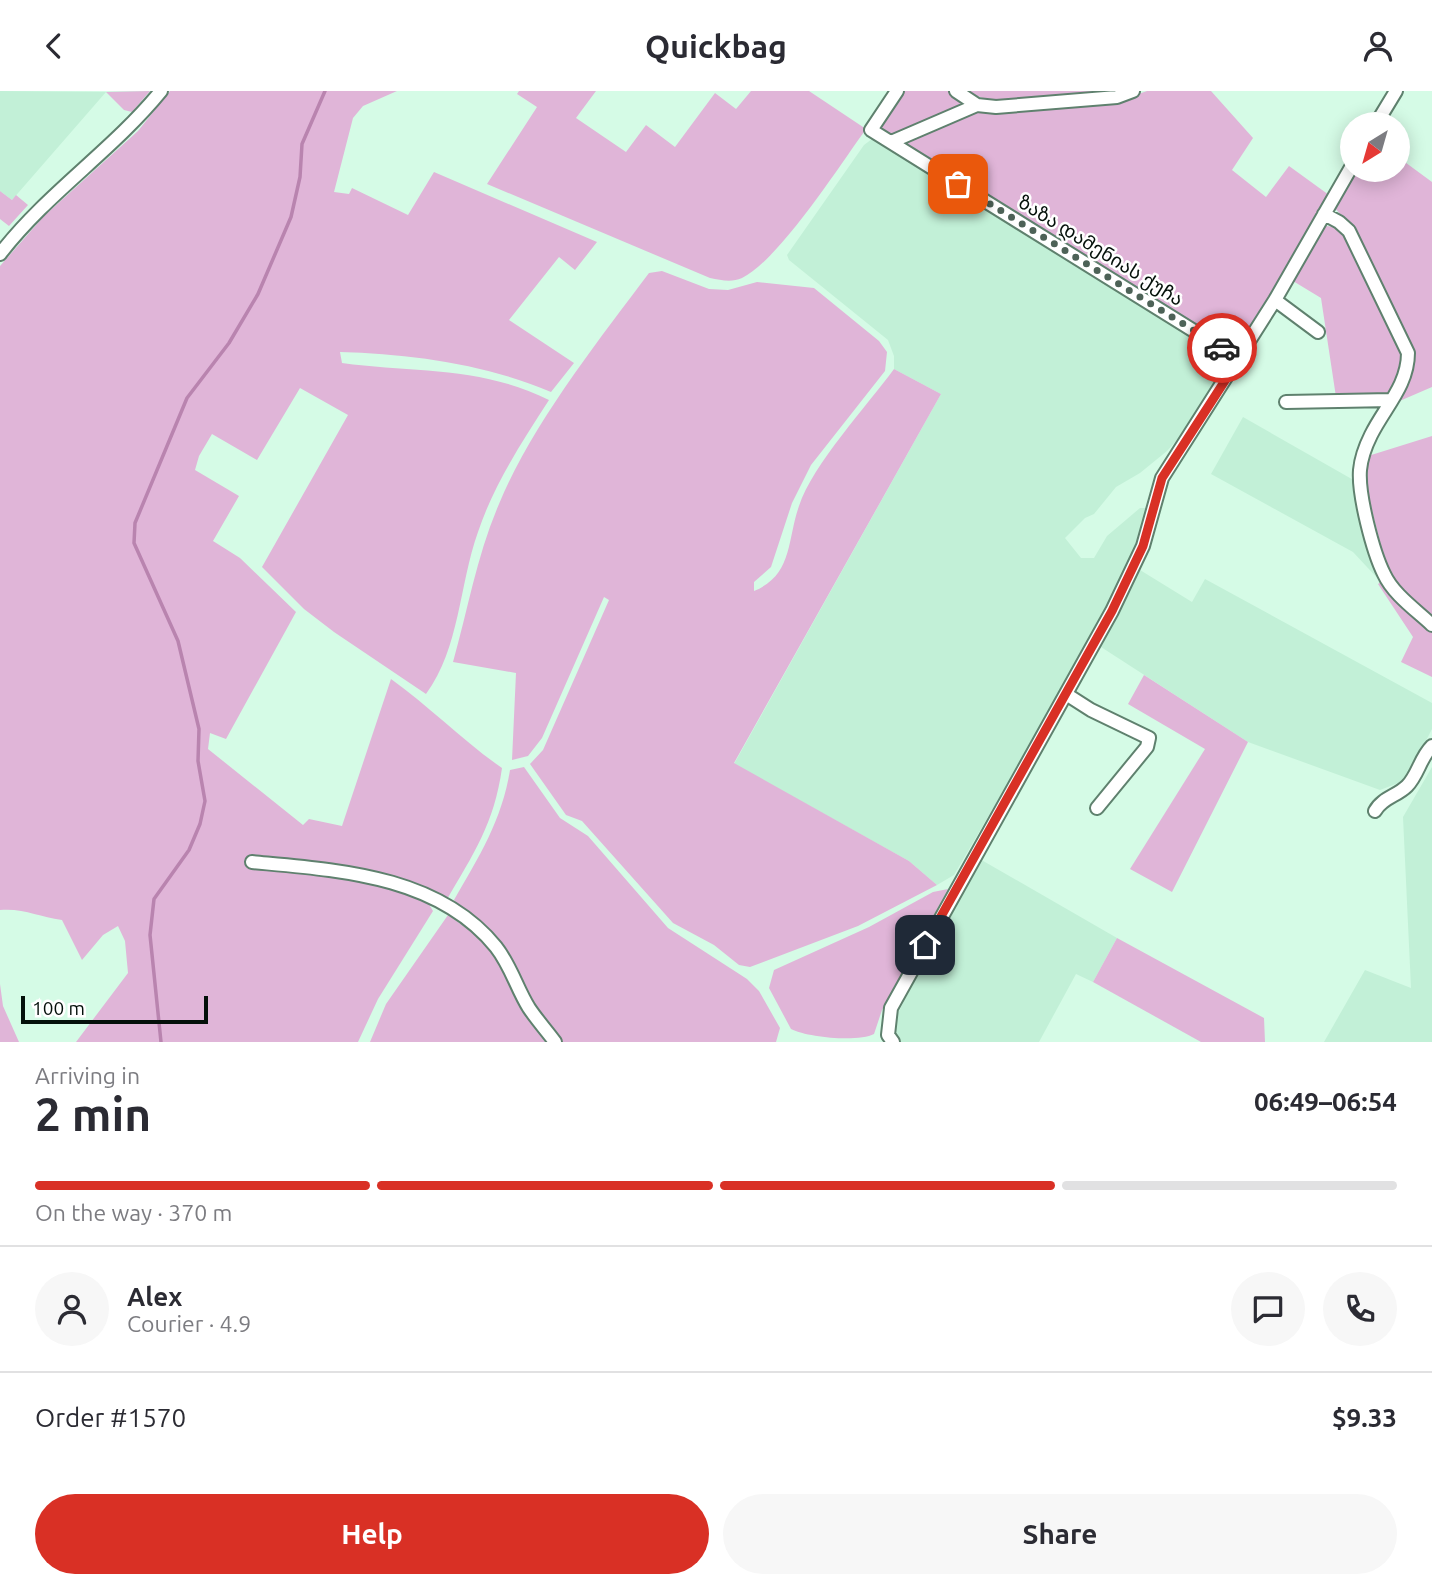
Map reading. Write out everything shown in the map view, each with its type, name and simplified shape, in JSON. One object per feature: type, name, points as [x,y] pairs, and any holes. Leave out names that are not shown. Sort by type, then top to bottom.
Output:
[{"type":"street","points":[[0,254],[22,226],[132,126],[161,91]]},
{"type":"street","name":"ზაზა დამენიას ქუჩა","points":[[897,91],[871,130],[1239,359]]},
{"type":"street","points":[[956,91],[977,104]]},
{"type":"street","points":[[891,142],[977,104],[1026,106],[1117,97],[1133,91]]},
{"type":"street","points":[[1383,112],[1395,91]]},
{"type":"street","points":[[886,1040],[891,1008],[1066,694],[1143,546],[1162,478],[1275,300],[1343,182]]},
{"type":"street","points":[[1324,214],[1349,231],[1408,353],[1406,377],[1366,446],[1360,471],[1366,515],[1384,574],[1393,587],[1432,625]]},
{"type":"street","points":[[1275,300],[1318,332]]},
{"type":"street","points":[[1286,402],[1391,400]]},
{"type":"street","points":[[1066,694],[1091,710],[1149,738],[1147,747],[1097,808]]},
{"type":"street","points":[[1375,811],[1379,803],[1409,785],[1423,755],[1432,746]]},
{"type":"street","points":[[252,862],[373,876],[448,906],[495,945],[507,961],[528,1007],[555,1042]]},
{"type":"shaded area","points":[[0,91],[106,92],[12,200],[0,191]]},
{"type":"shaded area","points":[[150,91],[132,112],[124,110],[106,92]]},
{"type":"shaded area","points":[[170,91],[397,91],[363,106],[353,118],[334,192],[349,194],[352,188],[408,215],[434,172],[597,242],[575,270],[559,257],[509,320],[574,363],[551,392],[501,374],[448,362],[340,352],[342,363],[473,376],[524,389],[549,400],[492,497],[472,552],[446,657],[426,694],[304,609],[262,567],[348,415],[300,388],[257,460],[212,434],[199,456],[195,470],[239,496],[213,541],[240,558],[296,612],[226,739],[210,733],[208,749],[303,825],[309,819],[342,826],[391,679],[502,768],[488,822],[474,853],[446,901],[358,878],[427,901],[433,911],[378,999],[358,1042],[76,1042],[128,973],[125,941],[118,926],[103,935],[82,960],[62,920],[24,911],[0,910],[0,266],[44,216],[138,131]]},
{"type":"shaded area","points":[[519,91],[596,91],[576,118],[626,152],[646,125],[675,147],[715,93],[736,109],[751,91],[809,91],[866,129],[808,210],[773,252],[742,278],[722,280],[710,278],[487,184],[537,107],[517,94]]},
{"type":"shaded area","points":[[900,91],[948,91],[984,111],[1133,96],[1147,91],[1211,91],[1253,138],[1232,170],[1266,197],[1289,166],[1329,195],[1244,341],[1229,344],[882,131],[878,126]]},
{"type":"shaded area","points":[[965,91],[1094,91],[1093,94],[998,104]]},
{"type":"shaded area","points":[[872,139],[879,140],[1229,360],[1185,431],[1167,451],[1140,473],[1116,487],[1094,514],[1085,518],[1065,538],[1081,558],[1094,558],[1107,536],[1140,508],[1147,508],[1142,541],[1061,692],[954,875],[937,885],[909,861],[734,764],[941,394],[894,369],[894,356],[888,340],[789,260],[787,255],[864,145]]},
{"type":"shaded area","points":[[1410,166],[1432,182],[1432,387],[1395,403],[1406,388],[1412,363],[1348,223],[1334,207],[1348,182],[1410,182]]},
{"type":"shaded area","points":[[0,191],[12,200],[16,195],[28,205],[9,226],[0,219]]},
{"type":"shaded area","points":[[1326,226],[1345,232],[1404,355],[1404,370],[1391,395],[1336,397],[1321,298],[1293,281]]},
{"type":"shaded area","points":[[662,271],[709,289],[728,290],[757,282],[814,288],[879,341],[887,352],[885,371],[811,465],[792,503],[771,567],[754,582],[754,591],[776,576],[782,566],[799,506],[816,472],[894,369],[941,394],[734,763],[909,861],[937,885],[858,926],[750,967],[739,965],[714,945],[673,923],[582,821],[566,815],[530,764],[543,750],[609,600],[604,597],[542,738],[528,756],[512,760],[516,673],[453,662],[485,543],[513,474],[547,415],[609,327],[649,273]]},
{"type":"shaded area","points":[[1243,417],[1357,482],[1381,582],[1353,552],[1211,474]]},
{"type":"shaded area","points":[[1432,436],[1432,620],[1388,574],[1364,478],[1368,456]]},
{"type":"shaded area","points":[[1140,570],[1192,602],[1205,579],[1432,703],[1432,729],[1406,780],[1380,790],[1248,742],[1101,647]]},
{"type":"shaded area","points":[[1381,582],[1432,632],[1432,677],[1401,662],[1413,637],[1378,584]]},
{"type":"shaded area","points":[[1144,675],[1248,742],[1172,892],[1130,869],[1205,749],[1128,704]]},
{"type":"shaded area","points":[[524,767],[560,818],[588,836],[668,928],[747,979],[759,991],[780,1028],[776,1042],[559,1042],[454,900],[495,822],[510,770]]},
{"type":"shaded area","points":[[1432,767],[1432,1042],[1324,1042],[1365,970],[1411,988],[1403,817]]},
{"type":"shaded area","points":[[978,858],[1117,938],[1093,982],[1076,974],[1039,1042],[900,1042],[894,1033],[897,1015]]},
{"type":"shaded area","points":[[948,889],[882,1010],[874,1034],[857,1038],[834,1038],[809,1035],[791,1029],[769,988],[774,970],[869,927],[933,892]]},
{"type":"shaded area","points":[[448,915],[486,942],[506,969],[527,1018],[545,1042],[370,1042],[386,1004]]},
{"type":"shaded area","points":[[1117,938],[1264,1018],[1265,1042],[1201,1042],[1093,982]]},
{"type":"shaded area","points":[[0,984],[3,1006],[19,1042],[0,1042]]},
{"type":"waterway","points":[[161,1042],[150,935],[154,899],[189,850],[200,824],[205,801],[198,761],[199,729],[178,641],[134,543],[135,523],[187,398],[229,343],[258,294],[291,217],[300,177],[302,144],[325,91]]},
{"type":"way so far","points":[[958,184],[1222,348]]},
{"type":"route","points":[[925,945],[1112,611],[1143,546],[1162,478],[1239,359],[1222,348]]}]
